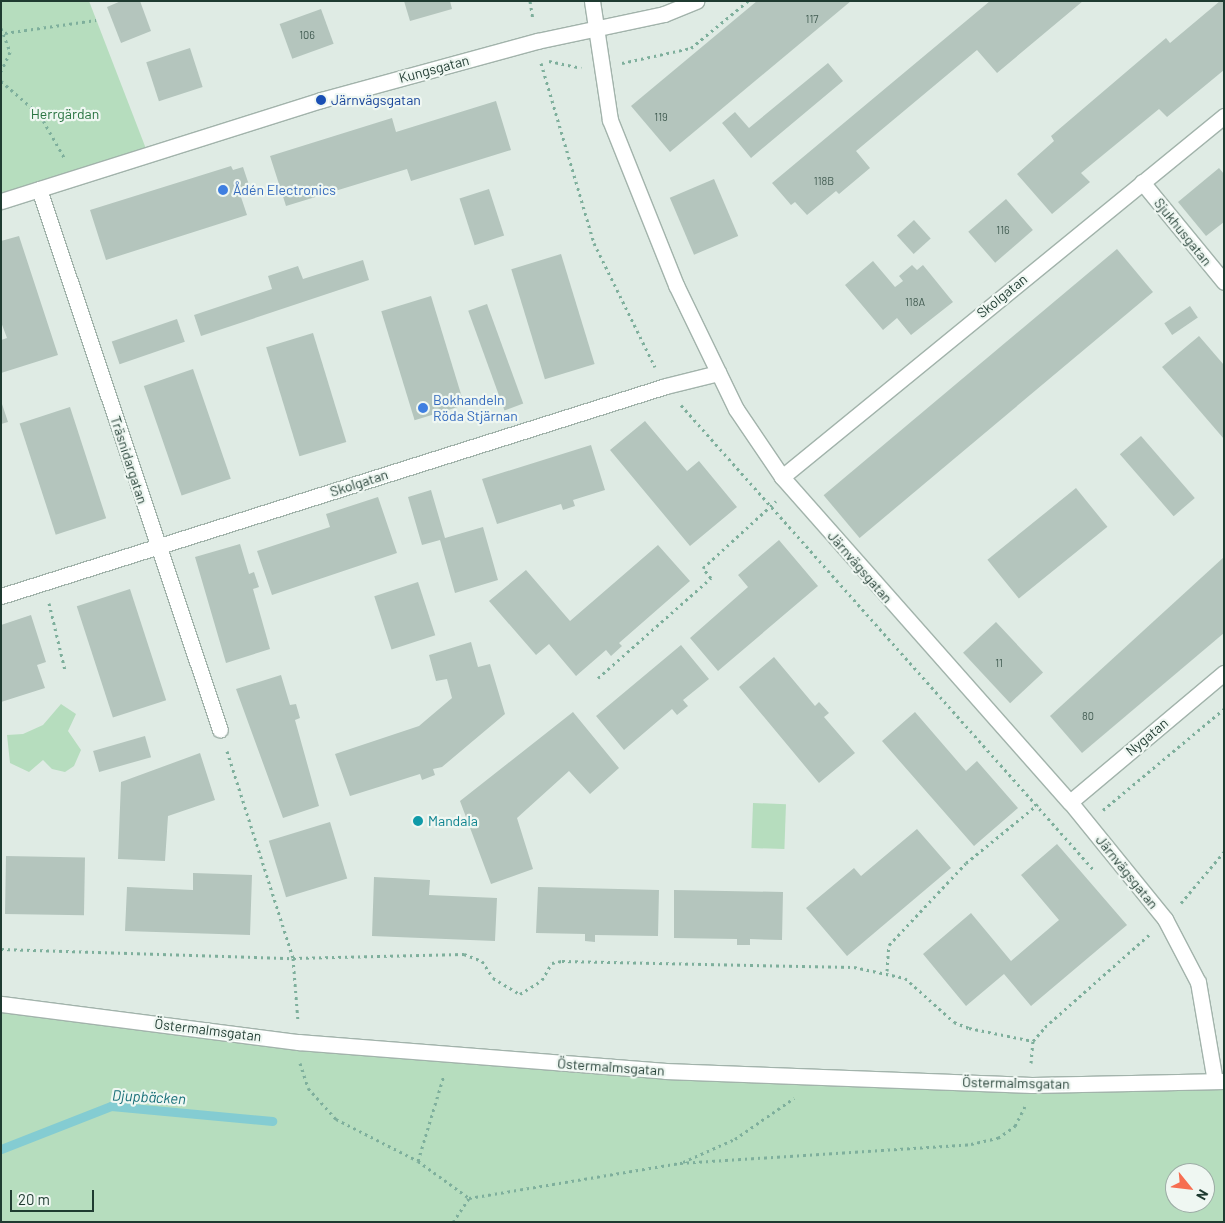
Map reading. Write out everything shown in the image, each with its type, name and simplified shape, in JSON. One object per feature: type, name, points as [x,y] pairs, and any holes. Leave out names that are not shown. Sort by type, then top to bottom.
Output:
[{"type":"street","name":"Järnvägsgatan","points":[[592,1],[594,30],[610,120],[676,285],[718,374],[786,482],[1070,802],[1165,919],[1198,982],[1220,1081]]},
{"type":"street","name":"Kungsgatan","points":[[1,201],[321,100],[537,41],[594,30],[697,1]]},
{"type":"street","name":"Skolgatan","points":[[786,482],[1142,182],[1224,116]]},
{"type":"street","name":"Sjukhusgatan","points":[[1142,182],[1224,282]]},
{"type":"street","name":"Träsnidargatan","points":[[39,189],[220,730]]},
{"type":"street","name":"Skolgatan","points":[[1,596],[666,386],[718,374]]},
{"type":"street","name":"Nygatan","points":[[1070,802],[1224,673]]},
{"type":"street","name":"Östermalmsgatan","points":[[1,1004],[299,1042],[665,1071],[1032,1084],[1220,1081]]},
{"type":"path","points":[[600,68],[692,48],[748,1]]},
{"type":"path","points":[[6,33],[96,20]]},
{"type":"path","points":[[1,28],[6,33],[10,52],[1,71]]},
{"type":"path","points":[[537,41],[594,243],[666,386],[769,508],[1059,828]]},
{"type":"path","points":[[1,81],[40,115],[74,178]]},
{"type":"path","points":[[598,678],[711,578],[702,568],[769,508],[786,482]]},
{"type":"path","points":[[44,583],[65,670]]},
{"type":"path","points":[[1068,839],[1224,709]]},
{"type":"path","points":[[220,730],[293,958],[299,1042],[305,1082],[321,1106],[365,1136],[418,1161],[469,1198],[680,1163],[971,1144],[998,1138],[1015,1126],[1032,1084],[1033,1041],[1165,919],[1224,852]]},
{"type":"path","points":[[886,971],[889,945],[966,863],[1038,804]]},
{"type":"path","points":[[1,949],[293,958],[464,954],[482,961],[493,978],[520,994],[542,980],[552,963],[562,961],[886,971],[920,988],[954,1022],[1033,1041]]},
{"type":"path","points":[[418,1161],[450,1054]]},
{"type":"path","points":[[680,1163],[735,1139],[800,1094]]},
{"type":"path","points":[[453,1222],[469,1198]]},
{"type":"green space","name":"Herrgärdan","points":[[1,1],[89,1],[148,154],[1,201]]},
{"type":"green space","points":[[61,704],[76,714],[68,731],[81,750],[74,766],[65,772],[52,769],[43,760],[29,772],[10,763],[7,735],[23,734],[43,725]]},
{"type":"green space","points":[[753,803],[786,804],[784,849],[751,848]]},
{"type":"green space","points":[[1,1004],[299,1042],[920,1081],[1224,1081],[1224,1222],[1,1222]]},
{"type":"building","points":[[121,1],[140,1],[151,31],[121,43],[107,7]]},
{"type":"building","points":[[404,1],[450,1],[452,9],[410,21]]},
{"type":"building","points":[[757,1],[851,1],[670,152],[631,106]]},
{"type":"building","points":[[990,1],[1083,1],[997,73],[977,50],[856,151],[870,168],[839,194],[836,191],[807,215],[795,202],[791,205],[772,183]]},
{"type":"building","points":[[1220,1],[1224,1],[1224,70],[1167,117],[1159,109],[1081,173],[1090,182],[1052,214],[1017,174],[1054,141],[1051,136],[1166,38],[1170,43]]},
{"type":"building","points":[[321,9],[334,44],[292,59],[280,24]]},
{"type":"building","points":[[190,48],[203,87],[159,101],[146,62]]},
{"type":"building","points":[[828,63],[843,81],[751,158],[722,123],[735,112],[749,128]]},
{"type":"building","points":[[496,101],[511,150],[411,181],[407,169],[286,206],[270,156],[392,118],[396,132]]},
{"type":"building","points":[[231,166],[233,170],[243,167],[248,182],[250,190],[240,194],[247,215],[106,260],[90,210]]},
{"type":"building","points":[[1219,168],[1224,174],[1224,222],[1206,236],[1178,202]]},
{"type":"building","points":[[714,179],[738,236],[694,255],[670,198]]},
{"type":"building","points":[[489,189],[504,236],[475,245],[460,199]]},
{"type":"building","points":[[1006,199],[1033,230],[995,263],[968,232]]},
{"type":"building","points":[[914,220],[931,239],[914,254],[897,235]]},
{"type":"building","points":[[19,236],[58,355],[1,373],[1,340],[7,338],[1,322],[1,241]]},
{"type":"building","points":[[1117,249],[1153,292],[860,538],[824,495]]},
{"type":"building","points":[[561,254],[595,364],[545,379],[511,269]]},
{"type":"building","points":[[363,260],[369,280],[201,336],[194,315],[272,289],[268,276],[298,266],[303,279]]},
{"type":"building","points":[[873,261],[895,287],[903,281],[899,276],[912,265],[917,270],[923,265],[953,302],[911,335],[897,318],[883,330],[845,285]]},
{"type":"building","points":[[431,296],[464,405],[415,420],[381,311]]},
{"type":"building","points":[[487,304],[523,404],[504,410],[468,311]]},
{"type":"building","points":[[1190,306],[1198,318],[1172,335],[1164,323]]},
{"type":"building","points":[[177,319],[185,342],[120,364],[112,341]]},
{"type":"building","points":[[313,333],[346,442],[299,456],[266,347]]},
{"type":"building","points":[[1199,336],[1224,365],[1224,439],[1162,367]]},
{"type":"building","points":[[193,369],[231,479],[182,496],[144,386]]},
{"type":"building","points":[[1,401],[8,422],[1,424]]},
{"type":"building","points":[[70,407],[106,518],[56,535],[20,423]]},
{"type":"building","points":[[645,421],[687,471],[699,461],[737,507],[690,546],[610,450]]},
{"type":"building","points":[[1141,436],[1195,498],[1174,516],[1120,454]]},
{"type":"building","points":[[591,445],[605,490],[573,500],[575,506],[563,510],[561,504],[497,524],[482,479]]},
{"type":"building","points":[[1076,488],[1107,527],[1019,599],[987,560]]},
{"type":"building","points":[[431,490],[445,538],[483,527],[498,580],[455,593],[440,540],[422,545],[408,497]]},
{"type":"building","points":[[378,497],[397,553],[272,595],[257,551],[330,527],[326,514]]},
{"type":"building","points":[[779,540],[818,586],[718,671],[690,638],[748,587],[738,575]]},
{"type":"building","points":[[240,544],[249,574],[254,572],[259,587],[253,589],[270,649],[226,663],[195,557]]},
{"type":"building","points":[[658,545],[690,581],[619,643],[622,646],[611,656],[606,650],[576,676],[549,644],[536,655],[489,601],[526,570],[570,621]]},
{"type":"building","points":[[1224,557],[1224,633],[1082,753],[1050,716]]},
{"type":"building","points":[[418,582],[435,635],[392,649],[374,596]]},
{"type":"building","points":[[130,589],[166,700],[113,718],[77,606]]},
{"type":"building","points":[[31,615],[46,662],[37,665],[45,688],[1,702],[1,625]]},
{"type":"building","points":[[996,622],[1043,672],[1010,703],[963,653]]},
{"type":"building","points":[[471,642],[478,667],[490,664],[505,714],[442,767],[433,769],[435,775],[422,780],[420,774],[350,796],[335,754],[419,726],[452,698],[447,679],[436,681],[429,655]]},
{"type":"building","points":[[681,645],[709,679],[683,700],[688,706],[677,715],[672,709],[624,750],[596,716]]},
{"type":"building","points":[[774,657],[815,706],[819,702],[829,713],[824,717],[855,753],[819,783],[739,687]]},
{"type":"building","points":[[281,675],[290,705],[296,704],[300,718],[295,720],[319,806],[283,818],[236,689]]},
{"type":"building","points":[[573,712],[619,768],[590,794],[569,771],[517,818],[533,869],[491,884],[460,801]]},
{"type":"building","points":[[915,712],[966,771],[977,761],[1018,808],[974,846],[882,741]]},
{"type":"building","points":[[145,736],[151,757],[99,772],[93,751]]},
{"type":"building","points":[[200,753],[215,800],[168,816],[165,861],[118,859],[121,782]]},
{"type":"building","points":[[330,822],[347,878],[286,897],[269,841]]},
{"type":"building","points":[[917,829],[951,868],[847,956],[806,908],[854,868],[861,876]]},
{"type":"building","points":[[1057,844],[1127,925],[1031,1006],[1004,974],[966,1006],[923,954],[971,913],[1011,961],[1059,920],[1021,875]]},
{"type":"building","points":[[6,856],[85,857],[84,915],[5,914]]},
{"type":"building","points":[[193,873],[252,875],[250,935],[125,931],[127,887],[193,890]]},
{"type":"building","points":[[374,877],[430,880],[429,895],[497,898],[495,941],[372,936]]},
{"type":"building","points":[[538,887],[659,890],[658,936],[595,935],[595,942],[585,941],[585,934],[536,933]]},
{"type":"building","points":[[674,890],[783,892],[782,940],[750,939],[750,945],[737,945],[737,939],[674,938]]},
{"type":"waterway","name":"Djupbäcken","points":[[1,1149],[111,1106],[272,1121]]},
{"type":"place","name":"Järnvägsgatan","points":[[321,100]]},
{"type":"place","name":"Ådén Electronics","points":[[223,190]]},
{"type":"place","name":"Bokhandeln Röda Stjärnan","points":[[423,408]]},
{"type":"place","name":"Mandala","points":[[418,821]]}]
